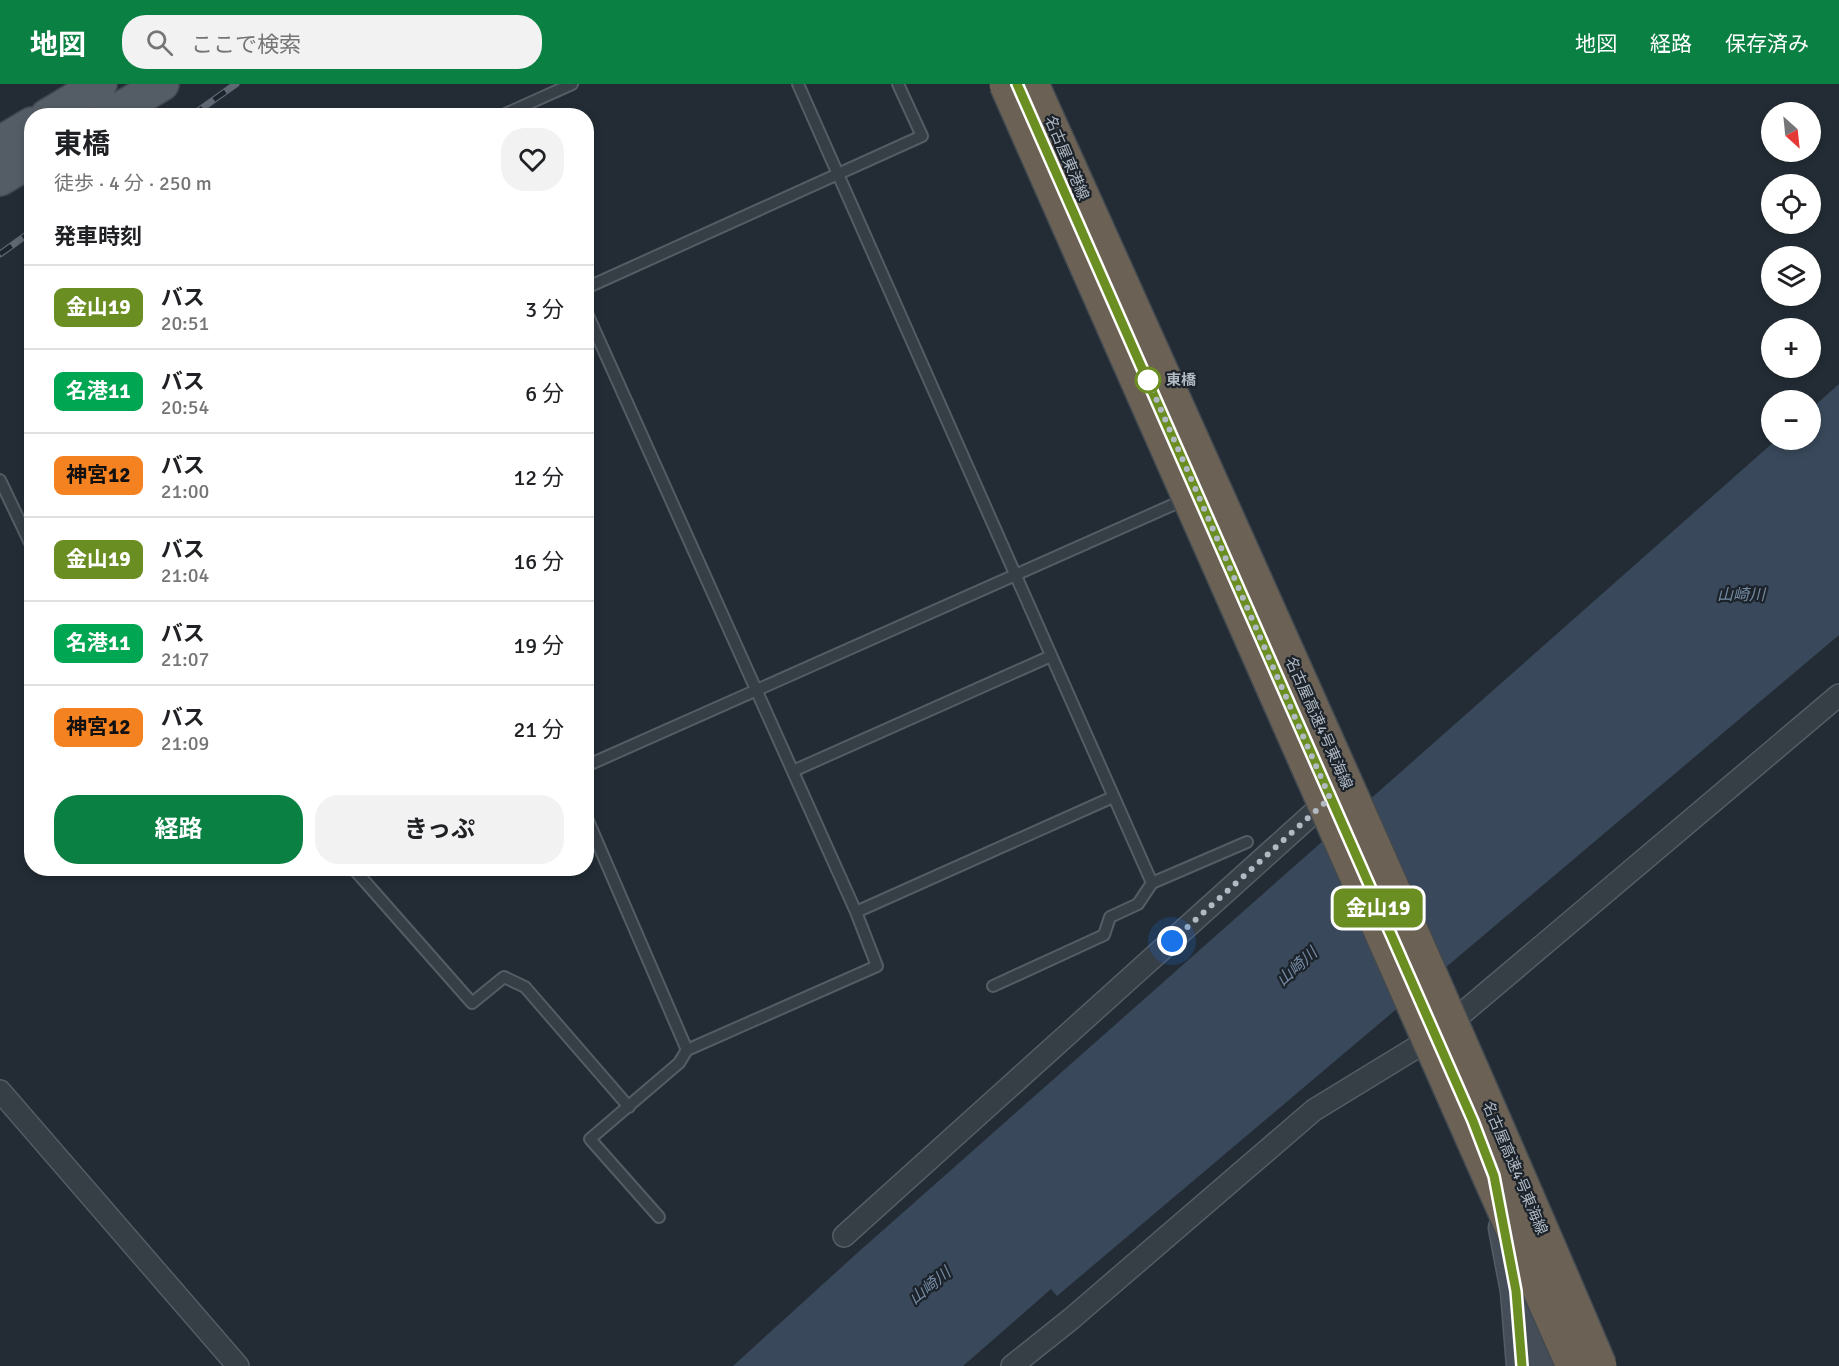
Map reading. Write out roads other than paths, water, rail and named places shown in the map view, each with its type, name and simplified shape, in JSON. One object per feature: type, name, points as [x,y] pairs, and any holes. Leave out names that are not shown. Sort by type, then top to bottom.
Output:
[{"type":"highway","name":"名古屋高速4号東海線","points":[[1006,84],[1573,1366]]},
{"type":"highway","name":"名古屋高速4号東海線","points":[[1033,84],[1382,864],[1600,1366]]},
{"type":"main road","points":[[60,108],[100,84]]},
{"type":"main road","points":[[122,108],[162,84]]},
{"type":"main road","name":"名古屋東港線","points":[[1017,84],[1198,494],[1438,1026],[1504,1165],[1531,1238],[1542,1276],[1551,1366]]},
{"type":"main road","name":"名古屋東港線","points":[[1033,84],[1338,804]]},
{"type":"main road","points":[[0,143],[24,129]]},
{"type":"main road","points":[[0,179],[24,165]]},
{"type":"main road","name":"名古屋東港線","points":[[1438,1026],[1494,1176],[1516,1291],[1522,1366]]},
{"type":"street","points":[[1012,1366],[1071,1319],[1314,1110],[1438,1026],[1839,695]]},
{"type":"street","points":[[844,1236],[1338,804]]},
{"type":"street","points":[[0,1091],[238,1366]]},
{"type":"lane","points":[[519,108],[572,84]]},
{"type":"lane","points":[[798,84],[1152,883]]},
{"type":"lane","points":[[594,284],[922,136],[898,84]]},
{"type":"lane","points":[[594,329],[856,912],[877,966],[687,1050],[679,1063],[590,1139],[659,1217]]},
{"type":"lane","points":[[0,480],[24,530]]},
{"type":"lane","points":[[594,762],[1198,494]]},
{"type":"lane","points":[[793,771],[1051,656]]},
{"type":"lane","points":[[856,912],[1113,797]]},
{"type":"lane","points":[[594,835],[687,1050]]},
{"type":"lane","points":[[993,986],[1104,934],[1110,916],[1138,904],[1152,883],[1248,842]]},
{"type":"lane","points":[[360,876],[472,1003],[504,977],[525,987],[629,1107]]},
{"type":"water","name":"山崎川","points":[[1839,384],[1839,635],[1057,1296],[1051,1289],[963,1366],[733,1366],[855,1255],[1765,450],[1821,450],[1821,400]]},
{"type":"railway","points":[[202,108],[236,84]]},
{"type":"railway","points":[[0,254],[24,237]]},
{"type":"place","name":"東橋","points":[[1148,380]]}]
